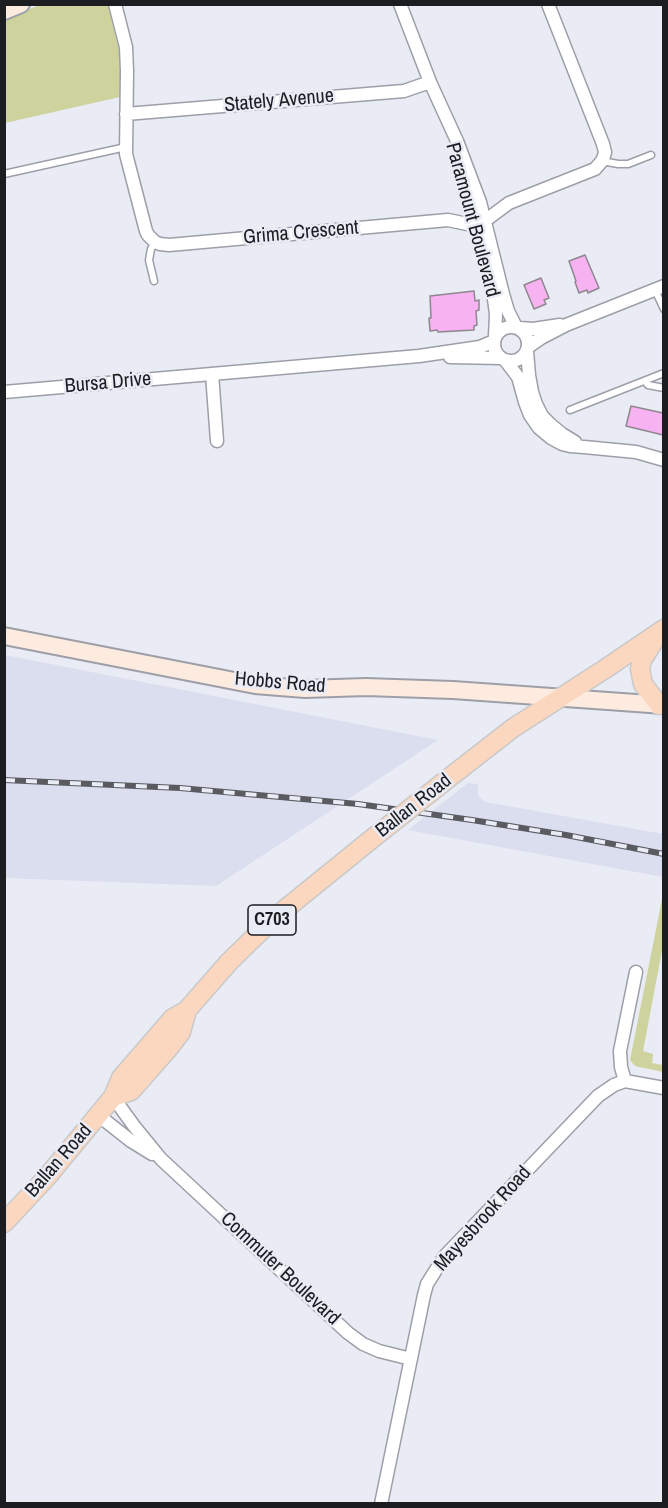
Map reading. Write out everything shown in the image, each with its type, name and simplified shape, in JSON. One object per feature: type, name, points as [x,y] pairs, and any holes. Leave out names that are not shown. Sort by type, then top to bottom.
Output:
[{"type":"main road","name":"Ballan Road","points":[[4,1223],[47,1177],[113,1098],[132,1091],[181,1032],[187,1010],[229,962],[273,919],[513,728],[662,630]]},
{"type":"main road","points":[[661,705],[643,684],[640,669],[642,660],[662,630]]},
{"type":"street","points":[[4,11],[21,4]]},
{"type":"street","points":[[115,4],[126,47],[128,163],[146,231],[155,242]]},
{"type":"street","name":"Paramount Boulevard","points":[[400,4],[476,203],[508,311],[518,328]]},
{"type":"street","points":[[482,223],[509,203],[590,172],[602,161],[605,152],[548,4]]},
{"type":"street","name":"Stately Avenue","points":[[126,114],[404,91],[430,82]]},
{"type":"street","points":[[476,203],[509,203]]},
{"type":"street","name":"Grima Crescent","points":[[448,220],[461,215],[476,203]]},
{"type":"street","name":"Grima Crescent","points":[[155,242],[169,245],[448,220],[482,223]]},
{"type":"street","name":"Paramount Boulevard","points":[[482,223],[495,298],[495,338]]},
{"type":"street","points":[[503,359],[515,360],[524,355],[541,338],[566,325],[659,288]]},
{"type":"street","points":[[566,325],[533,328],[512,326],[502,329],[495,338],[495,348],[518,377],[530,415],[539,428],[562,444],[636,452],[663,460]]},
{"type":"street","points":[[518,328],[528,338],[532,392],[542,416],[551,426],[584,447]]},
{"type":"street","name":"Bursa Drive","points":[[4,392],[418,356],[480,346],[495,338]]},
{"type":"street","name":"Bursa Drive","points":[[418,356],[503,359]]},
{"type":"street","points":[[212,374],[217,441]]},
{"type":"street","name":"Hobbs Road","points":[[4,636],[255,685],[305,689],[411,688],[661,705]]},
{"type":"street","points":[[636,972],[620,1051],[621,1067],[625,1081],[663,1088]]},
{"type":"street","name":"Mayesbrook Road","points":[[381,1503],[425,1290],[435,1271],[444,1257],[598,1096],[614,1085],[625,1081]]},
{"type":"street","name":"Commuter Boulevard","points":[[113,1098],[161,1159],[348,1333],[363,1344],[379,1351],[411,1359]]},
{"type":"street","name":"Commuter Boulevard","points":[[98,1115],[131,1141],[161,1159]]},
{"type":"lane","points":[[4,174],[126,147]]},
{"type":"lane","points":[[602,161],[628,164],[651,155]]},
{"type":"lane","points":[[154,281],[149,260],[155,242]]},
{"type":"lane","points":[[659,288],[663,309]]},
{"type":"lane","points":[[570,410],[663,373]]},
{"type":"lane","points":[[645,381],[648,385],[663,388]]},
{"type":"shaded area","points":[[5,655],[438,740],[216,886],[5,878]]},
{"type":"shaded area","points":[[468,783],[478,784],[478,796],[486,802],[663,834],[663,877],[408,830]]},
{"type":"green space","points":[[40,5],[108,5],[120,54],[120,97],[5,123],[4,18]]},
{"type":"green space","points":[[662,899],[664,899],[663,945],[643,1051],[653,1054],[652,1063],[663,1065],[663,1072],[635,1066],[630,1060]]},
{"type":"building","points":[[585,255],[599,288],[588,293],[587,290],[579,293],[569,261]]},
{"type":"building","points":[[541,278],[549,298],[544,300],[546,304],[534,309],[524,285]]},
{"type":"building","points":[[474,291],[475,301],[479,300],[479,310],[476,311],[477,325],[474,326],[474,330],[430,331],[430,296]]},
{"type":"building","points":[[631,406],[663,413],[663,435],[626,426]]},
{"type":"railway","points":[[4,780],[180,788],[358,804],[566,835],[664,854]]}]
